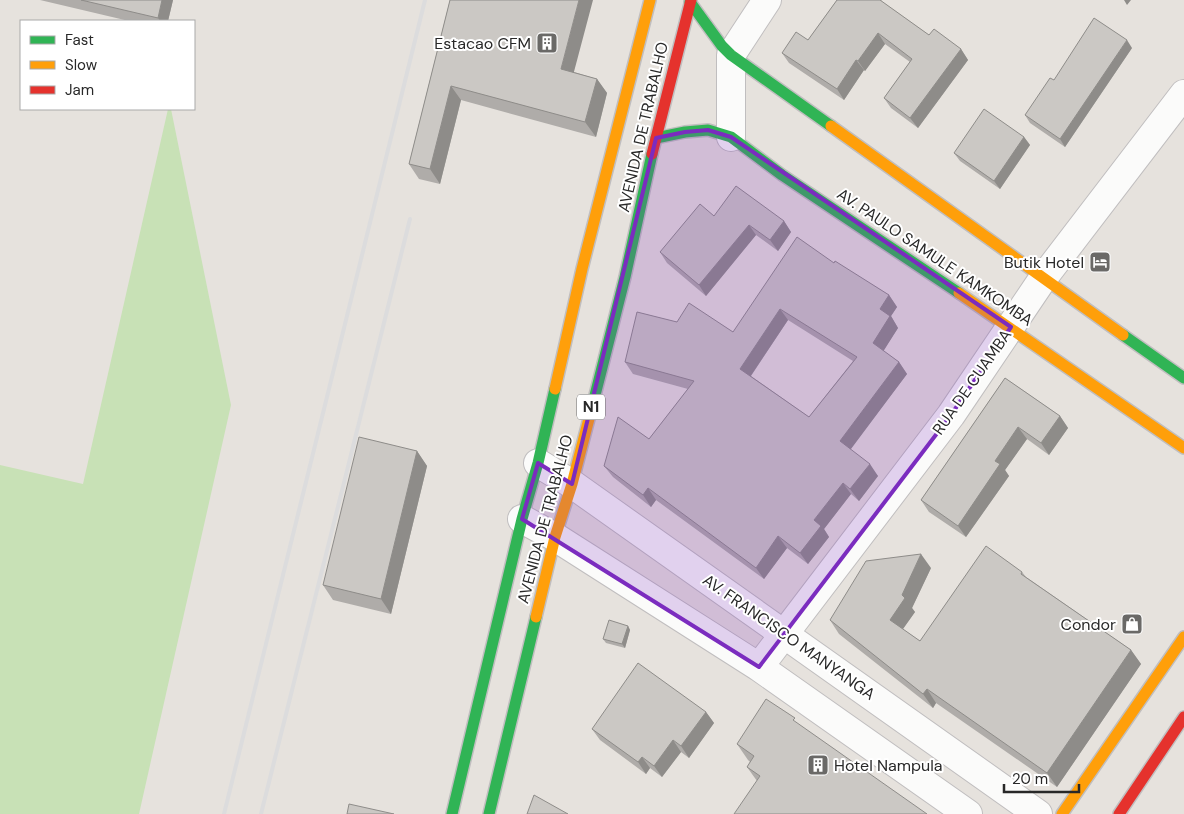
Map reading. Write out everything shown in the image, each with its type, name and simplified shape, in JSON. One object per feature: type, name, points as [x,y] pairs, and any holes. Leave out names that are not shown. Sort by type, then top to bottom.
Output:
[{"type":"main road","name":"AVENIDA DE TRABALHO","points":[[452,814],[522,519],[538,463],[586,270],[650,0]]},
{"type":"main road","name":"AVENIDA DE TRABALHO","points":[[489,814],[555,537],[572,484],[625,277],[656,138],[690,1]]},
{"type":"main road","points":[[690,1],[722,46],[731,55],[1184,378]]},
{"type":"main road","name":"AV. PAULO SAMULE KAMKOMBA","points":[[656,138],[685,132],[708,130],[731,137],[782,175],[1011,327],[1184,448]]},
{"type":"main road","points":[[611,275],[625,277]]},
{"type":"main road","points":[[1062,814],[1184,636]]},
{"type":"main road","points":[[1119,814],[1184,717]]},
{"type":"street","points":[[731,137],[731,55],[767,0]]},
{"type":"street","name":"RUA DE CUAMBA","points":[[759,667],[951,415],[1044,277],[1184,94]]},
{"type":"street","name":"AV. FRANCISCO MANYANGA","points":[[538,463],[572,484],[1038,814]]},
{"type":"street","points":[[522,519],[555,537],[759,667],[968,814]]},
{"type":"highlighted area","points":[[708,130],[731,137],[1011,327],[951,415],[759,667],[522,519],[538,463],[572,484],[656,138],[685,132]]},
{"type":"green space","points":[[168,110],[171,110],[231,405],[139,814],[0,814],[0,465],[83,484]]},
{"type":"building","points":[[81,0],[162,0],[158,18]]},
{"type":"building","points":[[450,0],[579,0],[561,69],[597,79],[585,122],[451,86],[430,169],[409,164]]},
{"type":"building","points":[[837,0],[880,0],[929,35],[934,29],[961,49],[910,118],[884,98],[912,59],[878,33],[858,61],[856,60],[837,89],[782,53],[796,32],[808,40]]},
{"type":"building","points":[[1094,18],[1127,40],[1060,139],[1025,115],[1050,78],[1054,80]]},
{"type":"building","points":[[984,109],[1024,137],[994,181],[954,153]]},
{"type":"building","points":[[736,186],[784,221],[770,240],[749,225],[699,285],[660,252],[700,204],[714,216]]},
{"type":"building","points":[[797,237],[834,263],[835,261],[889,295],[880,309],[890,316],[873,343],[899,362],[840,441],[870,464],[850,489],[843,483],[814,520],[821,526],[800,553],[778,536],[756,568],[648,488],[643,495],[604,466],[618,417],[649,439],[694,381],[625,362],[637,312],[677,322],[689,303],[733,332]],"holes":[[[780,309],[857,357],[809,417],[740,369]]]},
{"type":"building","points":[[1005,378],[1060,416],[1041,443],[1018,427],[995,461],[1000,464],[958,526],[921,500]]},
{"type":"building","points":[[359,437],[417,451],[381,599],[323,585]]},
{"type":"building","points":[[986,546],[1022,572],[1021,574],[1131,650],[1047,773],[927,689],[923,694],[830,620],[866,561],[921,554],[902,595],[905,598],[890,620],[920,641]]},
{"type":"building","points":[[609,620],[628,626],[622,644],[603,639]]},
{"type":"building","points":[[638,663],[706,712],[681,746],[673,740],[654,766],[642,757],[638,762],[592,729]]},
{"type":"building","points":[[766,699],[927,814],[734,814],[760,776],[747,767],[754,756],[737,744]]},
{"type":"building","points":[[534,795],[568,814],[527,814]]},
{"type":"building","points":[[349,804],[394,814],[347,814]]},
{"type":"railway","points":[[224,814],[425,0]]},
{"type":"railway","points":[[261,814],[410,219]]},
{"type":"traffic: fast","points":[[690,2],[722,46],[731,55],[831,126]]},
{"type":"traffic: fast","points":[[656,138],[685,132],[708,130],[731,137],[782,175],[959,293]]},
{"type":"traffic: fast","points":[[591,411],[625,277],[652,154]]},
{"type":"traffic: fast","points":[[1123,335],[1184,378]]},
{"type":"traffic: fast","points":[[452,814],[555,389]]},
{"type":"traffic: fast","points":[[489,814],[536,617]]},
{"type":"traffic: slow","points":[[555,389],[582,269],[650,0]]},
{"type":"traffic: slow","points":[[831,126],[1123,335]]},
{"type":"traffic: slow","points":[[959,293],[1184,448]]},
{"type":"traffic: slow","points":[[536,617],[555,537],[572,484],[591,411]]},
{"type":"traffic: slow","points":[[1062,814],[1184,637]]},
{"type":"traffic: jam","points":[[652,154],[691,0]]},
{"type":"traffic: jam","points":[[1119,814],[1184,717]]},
{"type":"place","name":"Estacao CFM","points":[[547,43]]},
{"type":"place","name":"Butik Hotel","points":[[1100,262]]},
{"type":"place","name":"Condor","points":[[1132,624]]},
{"type":"place","name":"Hotel Nampula","points":[[818,765]]}]
